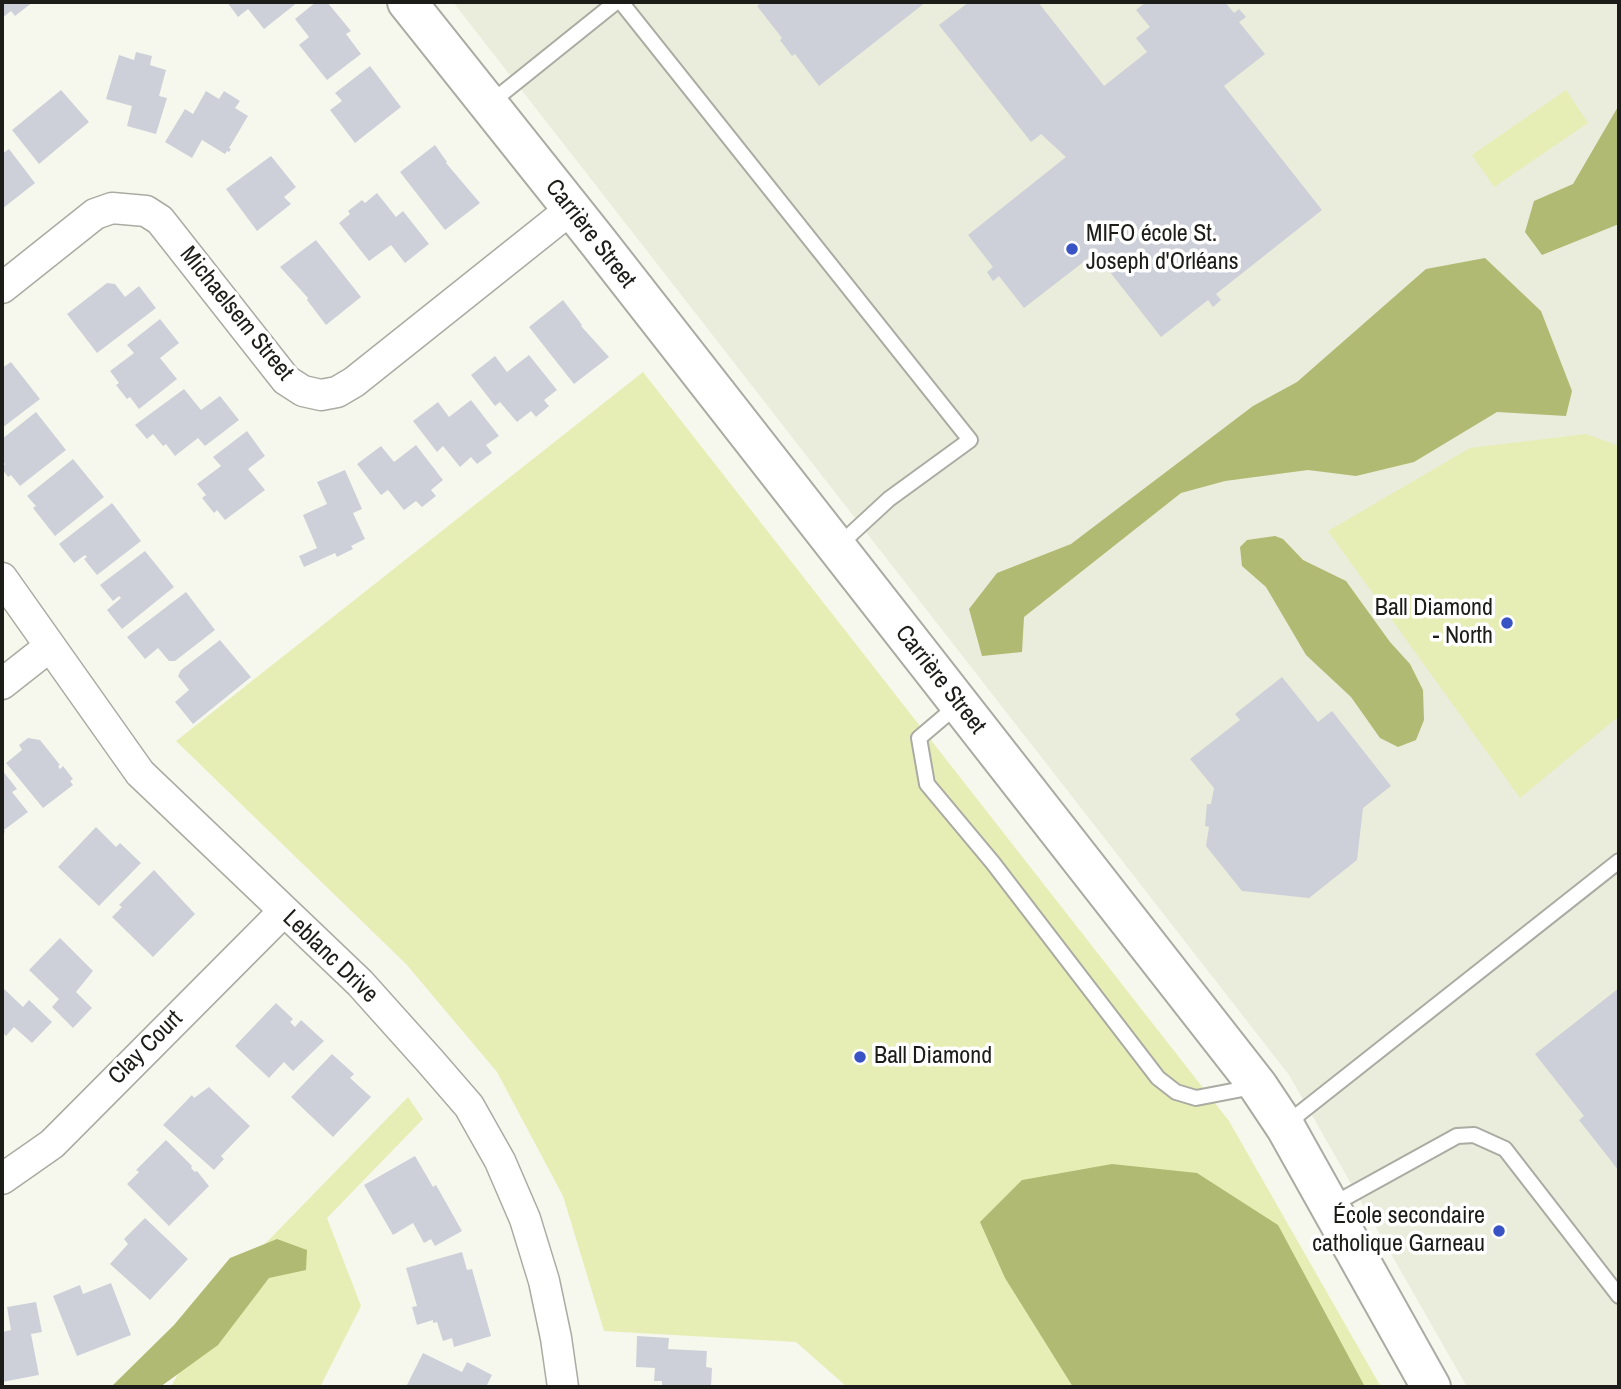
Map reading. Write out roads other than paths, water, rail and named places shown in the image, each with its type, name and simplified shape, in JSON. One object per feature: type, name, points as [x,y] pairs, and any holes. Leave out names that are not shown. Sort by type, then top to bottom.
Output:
[{"type":"street","name":"Carrière Street","points":[[407,2],[960,703],[1258,1086],[1286,1128],[1430,1387]]},
{"type":"street","name":"Michaelsem Street","points":[[2,288],[95,214],[112,208],[146,211],[160,220],[286,380],[303,391],[321,395],[337,392],[354,382],[571,209]]},
{"type":"street","name":"Leblanc Drive","points":[[2,578],[140,773],[360,983],[468,1106],[485,1133],[510,1184],[532,1244],[544,1281],[563,1387]]},
{"type":"street","points":[[2,684],[49,647]]},
{"type":"street","name":"Clay Court","points":[[2,1179],[52,1144],[284,911]]},
{"type":"lane","points":[[487,105],[618,2],[970,440],[889,499],[836,548]]},
{"type":"lane","points":[[960,703],[919,738],[927,784],[993,863],[1158,1079],[1176,1091],[1196,1098],[1258,1086]]},
{"type":"lane","points":[[1286,1128],[1300,1113],[1619,861]]},
{"type":"lane","points":[[1330,1206],[1457,1136],[1474,1135],[1505,1149],[1619,1296]]},
{"type":"place","name":"MIFO école St. Joseph d'Orléans","points":[[1072,249]]},
{"type":"place","name":"Ball Diamond - North","points":[[1507,623]]},
{"type":"place","name":"Ball Diamond","points":[[860,1057]]},
{"type":"place","name":"École secondaire catholique Garneau","points":[[1499,1231]]}]
